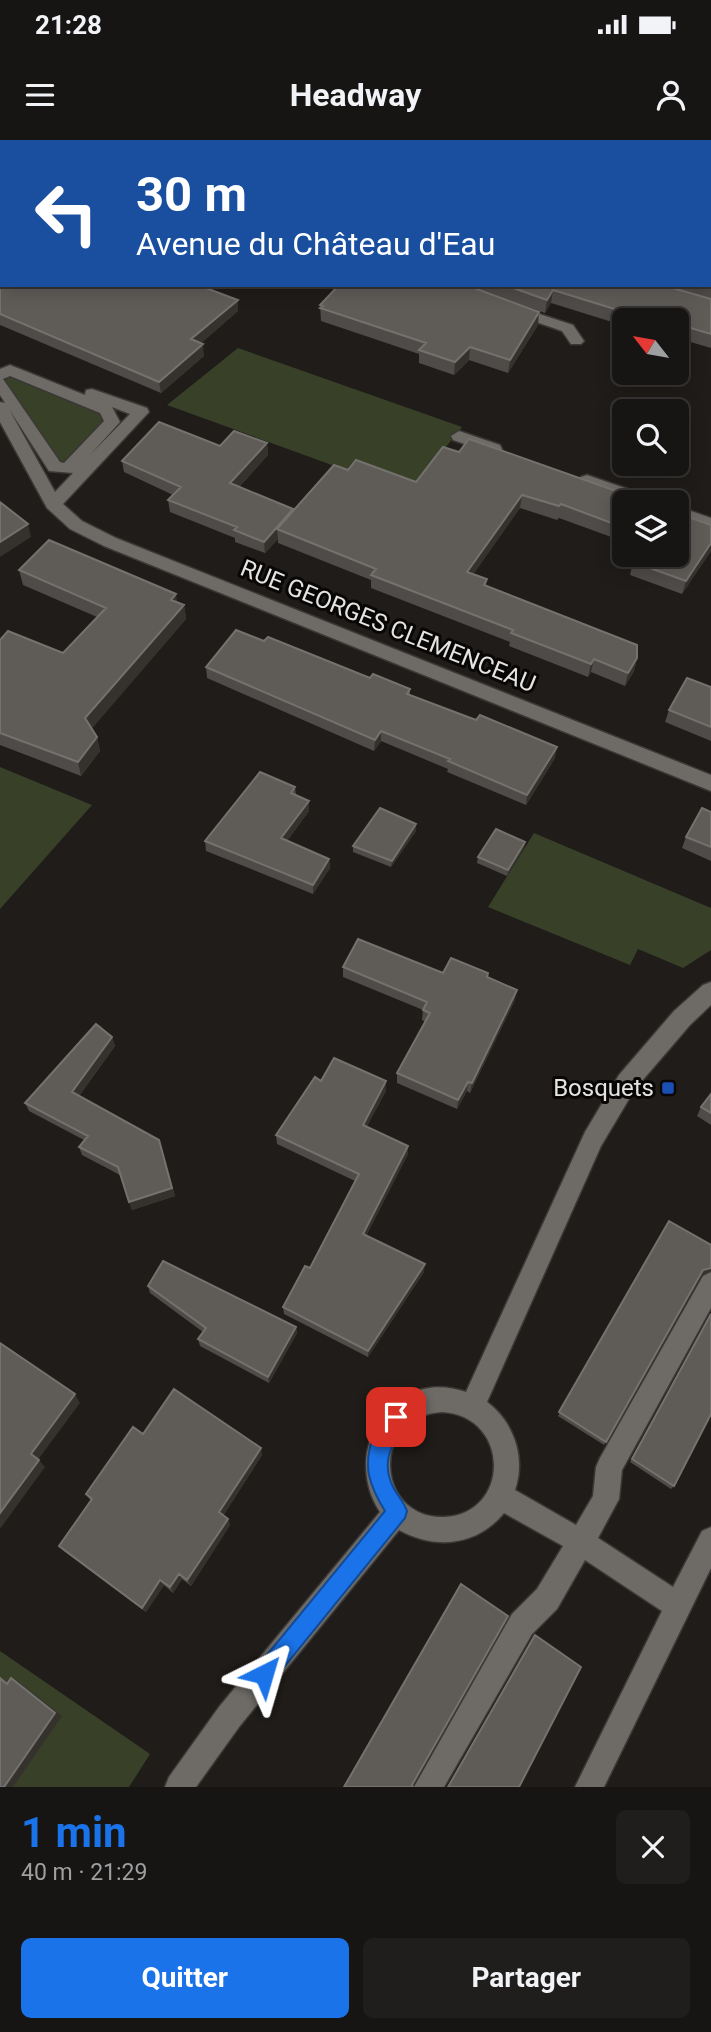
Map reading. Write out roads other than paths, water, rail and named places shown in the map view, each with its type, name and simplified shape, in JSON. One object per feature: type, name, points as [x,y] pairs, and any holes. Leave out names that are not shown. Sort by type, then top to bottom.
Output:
[{"type":"street","points":[[493,302],[568,328],[576,341]]},
{"type":"street","points":[[0,358],[141,412],[52,504]]},
{"type":"street","points":[[0,375],[10,370],[106,410],[112,422],[68,468],[55,467],[0,383]]},
{"type":"street","name":"RUE GEORGES CLEMENCEAU","points":[[0,407],[52,504],[76,526],[711,783]]},
{"type":"street","points":[[459,436],[509,454]]},
{"type":"street","points":[[572,476],[613,490]]},
{"type":"street","points":[[689,516],[711,524]]},
{"type":"street","points":[[472,1406],[593,1139],[627,1082],[681,1017],[706,1003]]},
{"type":"street","points":[[428,1787],[522,1624],[547,1599],[606,1499],[609,1466],[711,1284]]},
{"type":"street","points":[[431,1398],[451,1399],[472,1406],[486,1417],[498,1432],[505,1451],[507,1472],[500,1496],[492,1509],[476,1522],[456,1530],[435,1531],[415,1524],[398,1511],[385,1493],[379,1474],[379,1452],[385,1433],[396,1417],[412,1405],[431,1398]]},
{"type":"street","points":[[500,1496],[581,1542],[678,1606]]},
{"type":"street","points":[[179,1787],[229,1717],[398,1511]]},
{"type":"street","points":[[589,1787],[711,1540]]},
{"type":"place","name":"Bosquets","points":[[668,1088]]}]
